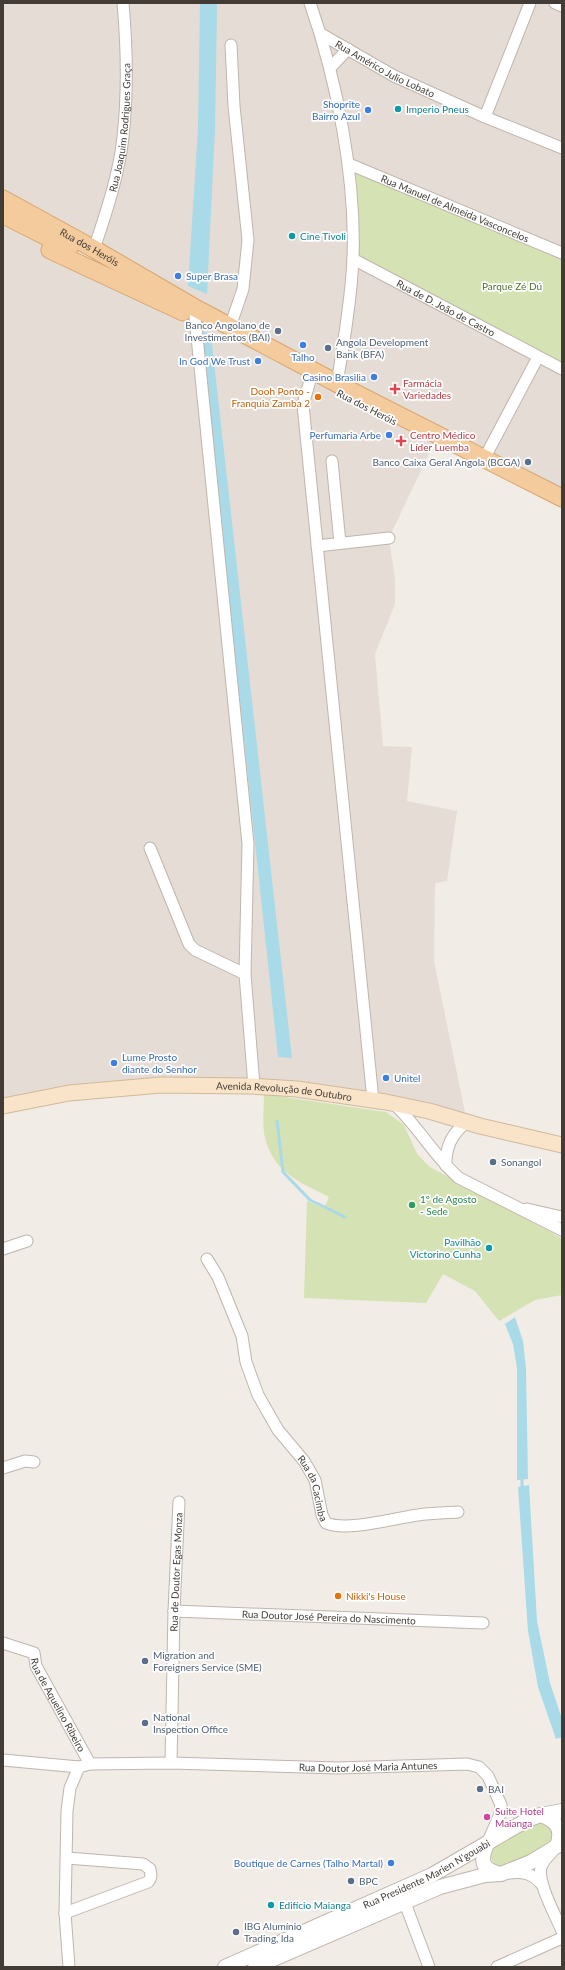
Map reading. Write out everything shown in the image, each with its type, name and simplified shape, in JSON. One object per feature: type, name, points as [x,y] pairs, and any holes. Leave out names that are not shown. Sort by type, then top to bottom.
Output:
[{"type":"main road","name":"Rua dos Heróis","points":[[3,199],[94,249],[196,313]]},
{"type":"main road","name":"Rua dos Heróis","points":[[3,215],[125,276],[196,313],[311,377],[562,506]]},
{"type":"main road","name":"Rua dos Heróis","points":[[3,226],[95,272],[230,327],[562,498]]},
{"type":"main road","name":"Avenida Revolução de Outubro","points":[[3,1106],[69,1093],[161,1085],[297,1088],[394,1104],[562,1145]]},
{"type":"street","name":"Rua Joaquim Rodrigues Graça","points":[[94,249],[110,200],[123,138],[127,82],[123,3]]},
{"type":"street","points":[[310,3],[321,34],[330,68],[349,164],[353,259],[344,342],[337,383]]},
{"type":"street","points":[[485,117],[530,3]]},
{"type":"street","points":[[555,3],[562,6]]},
{"type":"street","name":"Rua Américo Julio Lobato","points":[[321,34],[385,72],[485,117],[562,148]]},
{"type":"street","points":[[230,327],[243,289],[248,240],[234,106],[231,45]]},
{"type":"street","points":[[330,68],[348,49]]},
{"type":"street","name":"Rua Manuel de Almeida Vasconcelos","points":[[349,164],[562,253]]},
{"type":"street","name":"Rua de D. João de Castro","points":[[353,259],[562,369]]},
{"type":"street","points":[[196,313],[248,844],[245,974],[254,1086]]},
{"type":"street","points":[[484,458],[538,357]]},
{"type":"street","points":[[311,377],[303,405],[373,1100]]},
{"type":"street","points":[[332,461],[340,543]]},
{"type":"street","points":[[317,546],[389,538]]},
{"type":"street","points":[[150,848],[189,944],[195,950],[245,974]]},
{"type":"street","points":[[394,1104],[420,1132],[446,1166],[459,1178],[507,1204],[562,1230]]},
{"type":"street","points":[[446,1166],[446,1150],[450,1141],[458,1129],[467,1122]]},
{"type":"street","points":[[507,1204],[562,1217]]},
{"type":"street","points":[[3,1248],[27,1241]]},
{"type":"street","name":"Rua da Cacimba","points":[[207,1259],[218,1277],[242,1336],[246,1362],[258,1395],[278,1430],[304,1461],[315,1480],[322,1515],[326,1523],[334,1526],[349,1526],[420,1514],[458,1512]]},
{"type":"street","points":[[3,1468],[20,1462],[34,1462]]},
{"type":"street","name":"Rua de Doutor Egas Monza","points":[[171,1763],[174,1611],[179,1502]]},
{"type":"street","name":"Rua Doutor José Pereira do Nascimento","points":[[174,1611],[483,1623]]},
{"type":"street","name":"Rua de Aquelino Ribeiro","points":[[3,1643],[34,1653],[36,1666],[90,1764]]},
{"type":"street","points":[[3,1760],[79,1767],[70,1788],[68,1811],[65,1913],[70,1967]]},
{"type":"street","name":"Rua Doutor José Maria Antunes","points":[[79,1767],[90,1764],[171,1763],[338,1768],[467,1764],[479,1767],[488,1776],[501,1805],[500,1814],[487,1844]]},
{"type":"street","name":"Rua Presidente Marien N'gouabi","points":[[225,1967],[432,1875],[514,1827],[541,1815],[562,1811]]},
{"type":"street","points":[[541,1815],[551,1819],[558,1827],[560,1837],[560,1845],[546,1858],[541,1867],[543,1886]]},
{"type":"street","points":[[487,1844],[482,1855],[483,1865],[490,1871],[501,1874],[525,1872],[537,1878],[543,1886],[562,1931]]},
{"type":"street","name":"Rua Presidente Marien N'gouabi","points":[[255,1967],[382,1911],[440,1888],[485,1875],[501,1874],[531,1862],[560,1845]]},
{"type":"street","points":[[65,1913],[148,1882],[151,1874],[150,1869],[143,1864],[67,1858]]},
{"type":"street","points":[[405,1903],[429,1967]]},
{"type":"street","points":[[497,1967],[562,1938]]},
{"type":"shaded area","points":[[3,3],[562,3],[562,498],[3,199]]},
{"type":"shaded area","points":[[3,226],[111,280],[204,322],[435,441],[389,538],[395,579],[395,604],[375,654],[383,746],[412,747],[407,801],[457,811],[447,881],[435,883],[434,961],[467,1122],[284,1088],[110,1088],[3,1114]]},
{"type":"shaded area","points":[[544,473],[562,483],[562,488],[542,477]]},
{"type":"green space","name":"Parque Zé Dú","points":[[349,164],[562,253],[562,369],[353,259]]},
{"type":"green space","name":"1º de Agosto - Sede","points":[[264,1094],[386,1112],[404,1125],[417,1154],[430,1167],[560,1237],[562,1242],[562,1295],[535,1300],[499,1321],[475,1291],[443,1274],[426,1303],[304,1298],[307,1201],[324,1208],[329,1197],[298,1181],[275,1160],[269,1150],[264,1133]]},
{"type":"green space","points":[[535,1822],[551,1823],[555,1837],[541,1853],[499,1867],[495,1865],[490,1857],[496,1843]]},
{"type":"water","points":[[200,3],[217,3],[215,129],[207,294],[188,286],[198,128]]},
{"type":"water","points":[[200,329],[211,335],[292,1058],[278,1057]]},
{"type":"water","points":[[515,1317],[523,1341],[526,1369],[528,1479],[517,1480],[517,1368],[513,1344],[505,1324]]},
{"type":"water","points":[[529,1485],[537,1621],[550,1683],[562,1719],[562,1737],[556,1739],[538,1687],[528,1631],[518,1487]]},
{"type":"waterway","points":[[277,1121],[283,1172],[310,1200],[345,1217]]},
{"type":"waterway","points":[[522,1475],[522,1490]]},
{"type":"place","name":"Imperio Pneus","points":[[398,109]]},
{"type":"place","name":"Shoprite Bairro Azul","points":[[368,110]]},
{"type":"place","name":"Cine Tivoli","points":[[292,236]]},
{"type":"place","name":"Super Brasa","points":[[178,276]]},
{"type":"place","name":"Banco Angolano de Investimentos (BAI)","points":[[278,331]]},
{"type":"place","name":"Talho","points":[[303,345]]},
{"type":"place","name":"Angola Development Bank (BFA)","points":[[328,348]]},
{"type":"place","name":"In God We Trust","points":[[258,361]]},
{"type":"place","name":"Casino Brasilia","points":[[374,377]]},
{"type":"place","name":"Farmácia Variedades","points":[[395,389]]},
{"type":"place","name":"Dooh Ponto - Franquia Zamba 2","points":[[318,397]]},
{"type":"place","name":"Perfumaria Arbe","points":[[389,435]]},
{"type":"place","name":"Centro Médico Líder Luemba","points":[[401,441]]},
{"type":"place","name":"Banco Caixa Geral Angola (BCGA)","points":[[528,462]]},
{"type":"place","name":"Lume Prosto diante do Senhor","points":[[114,1063]]},
{"type":"place","name":"Unitel","points":[[386,1078]]},
{"type":"place","name":"Sonangol","points":[[493,1162]]},
{"type":"place","name":"1º de Agosto - Sede","points":[[412,1205]]},
{"type":"place","name":"Pavilhão Victorino Cunha","points":[[489,1248]]},
{"type":"place","name":"Nikki's House","points":[[338,1596]]},
{"type":"place","name":"Migration and Foreigners Service (SME)","points":[[145,1661]]},
{"type":"place","name":"National Inspection Office","points":[[145,1723]]},
{"type":"place","name":"BAI","points":[[480,1789]]},
{"type":"place","name":"Suite Hotel Maianga","points":[[487,1817]]},
{"type":"place","name":"Boutique de Carnes (Talho Martal)","points":[[391,1863]]},
{"type":"place","name":"BPC","points":[[351,1881]]},
{"type":"place","name":"Edifício Maianga","points":[[271,1905]]},
{"type":"place","name":"IBG Alumínio Trading, lda","points":[[236,1932]]}]
